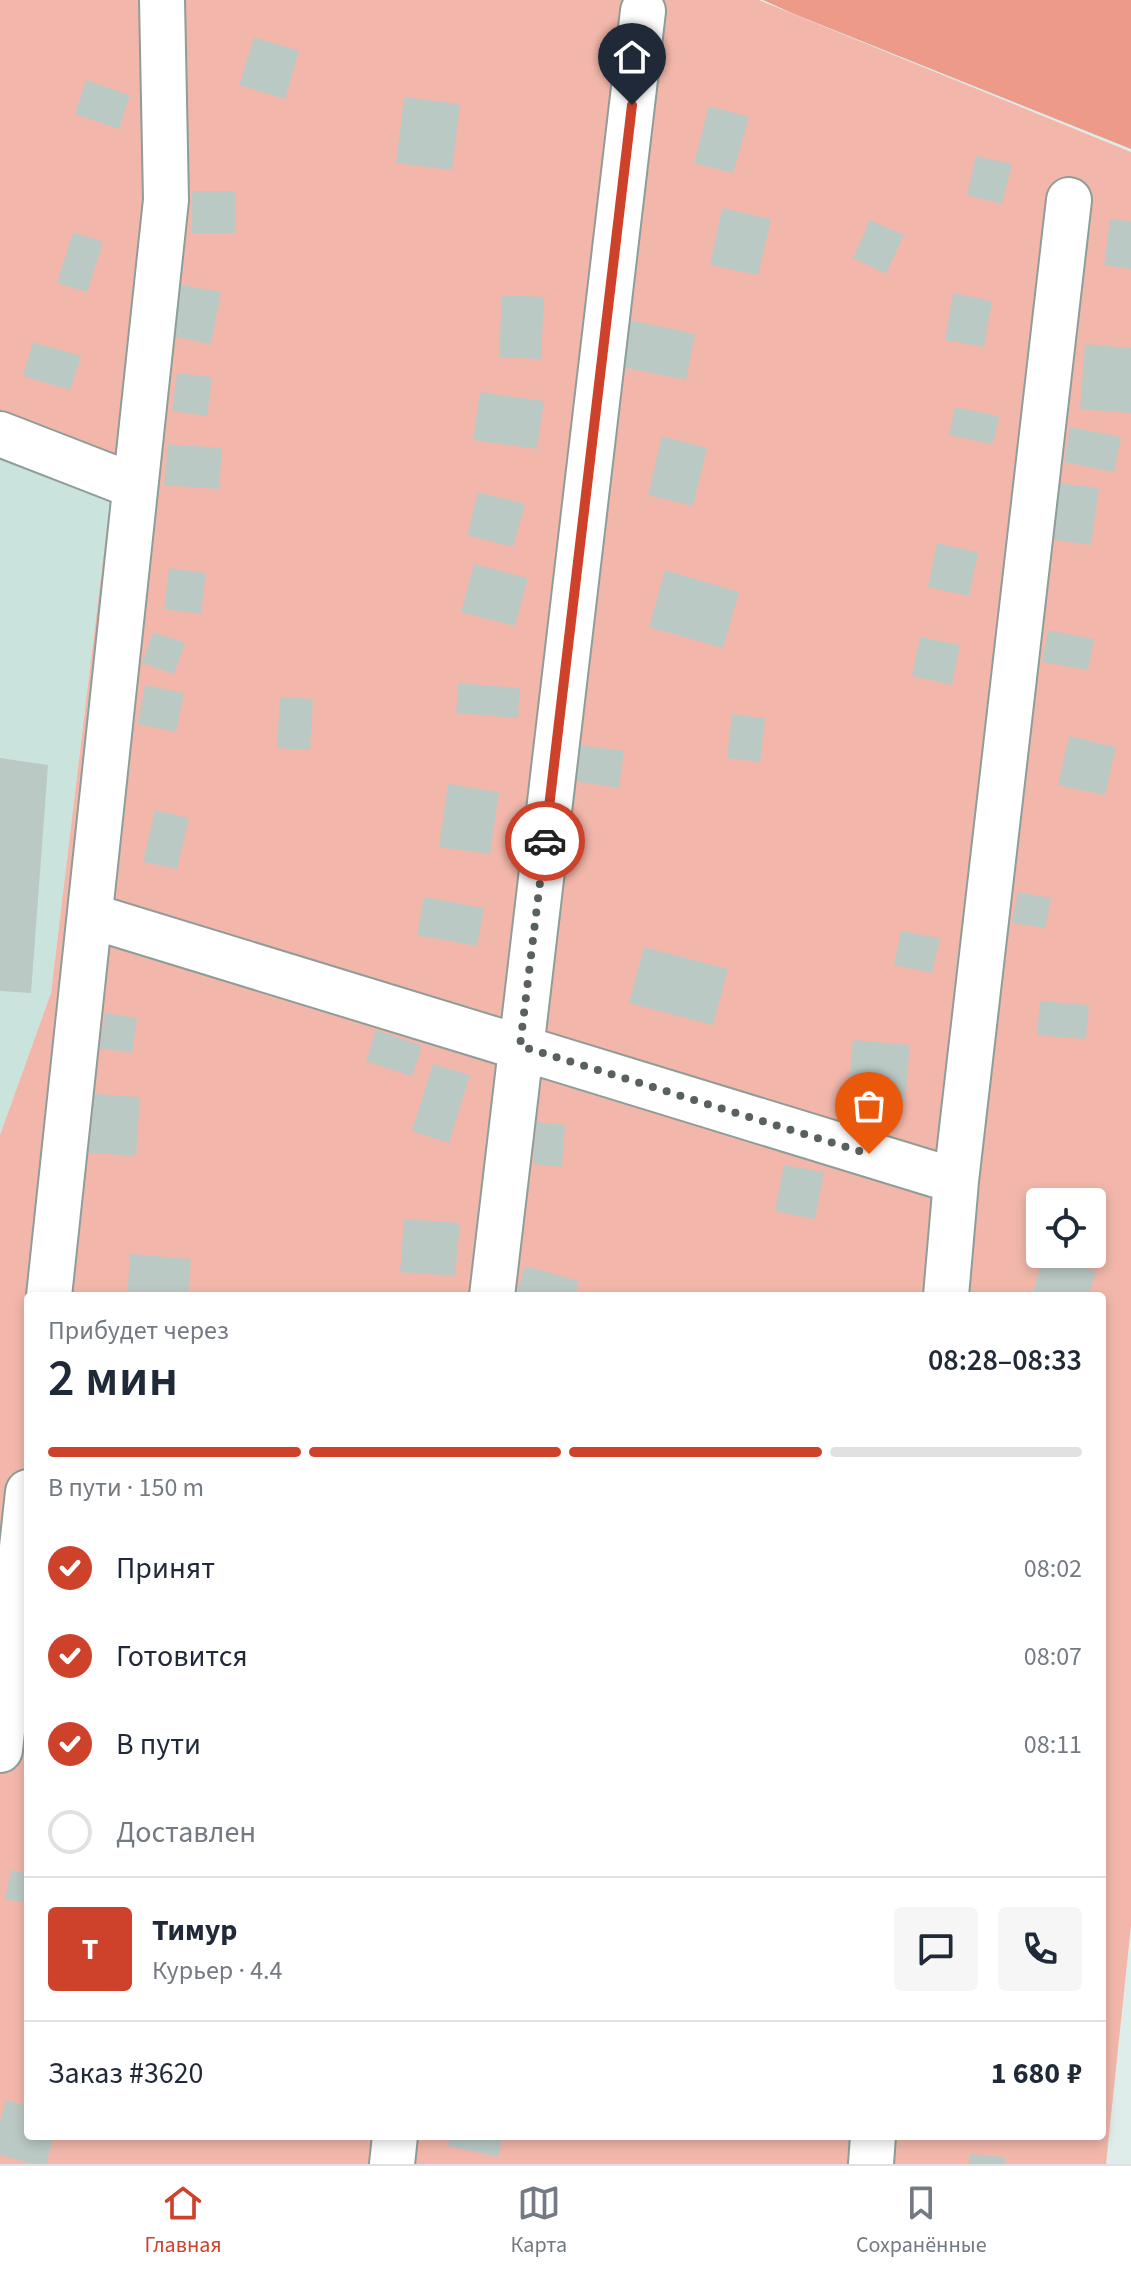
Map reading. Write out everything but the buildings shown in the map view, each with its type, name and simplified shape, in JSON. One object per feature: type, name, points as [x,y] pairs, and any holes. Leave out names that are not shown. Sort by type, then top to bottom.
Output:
[{"type":"street","points":[[49,1292],[166,200],[162,0]]},
{"type":"street","points":[[492,1292],[643,11]]},
{"type":"street","points":[[946,1292],[956,1181],[1069,200]]},
{"type":"street","points":[[0,434],[134,486]]},
{"type":"street","points":[[91,916],[956,1181]]},
{"type":"street","points":[[0,1750],[24,1529]]},
{"type":"street","points":[[392,2164],[395,2140]]},
{"type":"street","points":[[871,2164],[873,2140]]},
{"type":"shaded area","points":[[0,0],[759,0],[1131,152],[1131,1925],[1106,2164],[0,2164],[0,1135],[51,993],[110,501],[0,458]]},
{"type":"shaded area","points":[[763,0],[1131,0],[1131,149],[794,14]]},
{"type":"shaded area","points":[[0,458],[110,500],[51,993],[0,1135]]},
{"type":"way so far","points":[[545,841],[520,1046],[869,1154]]},
{"type":"route","points":[[545,841],[632,105]]}]
